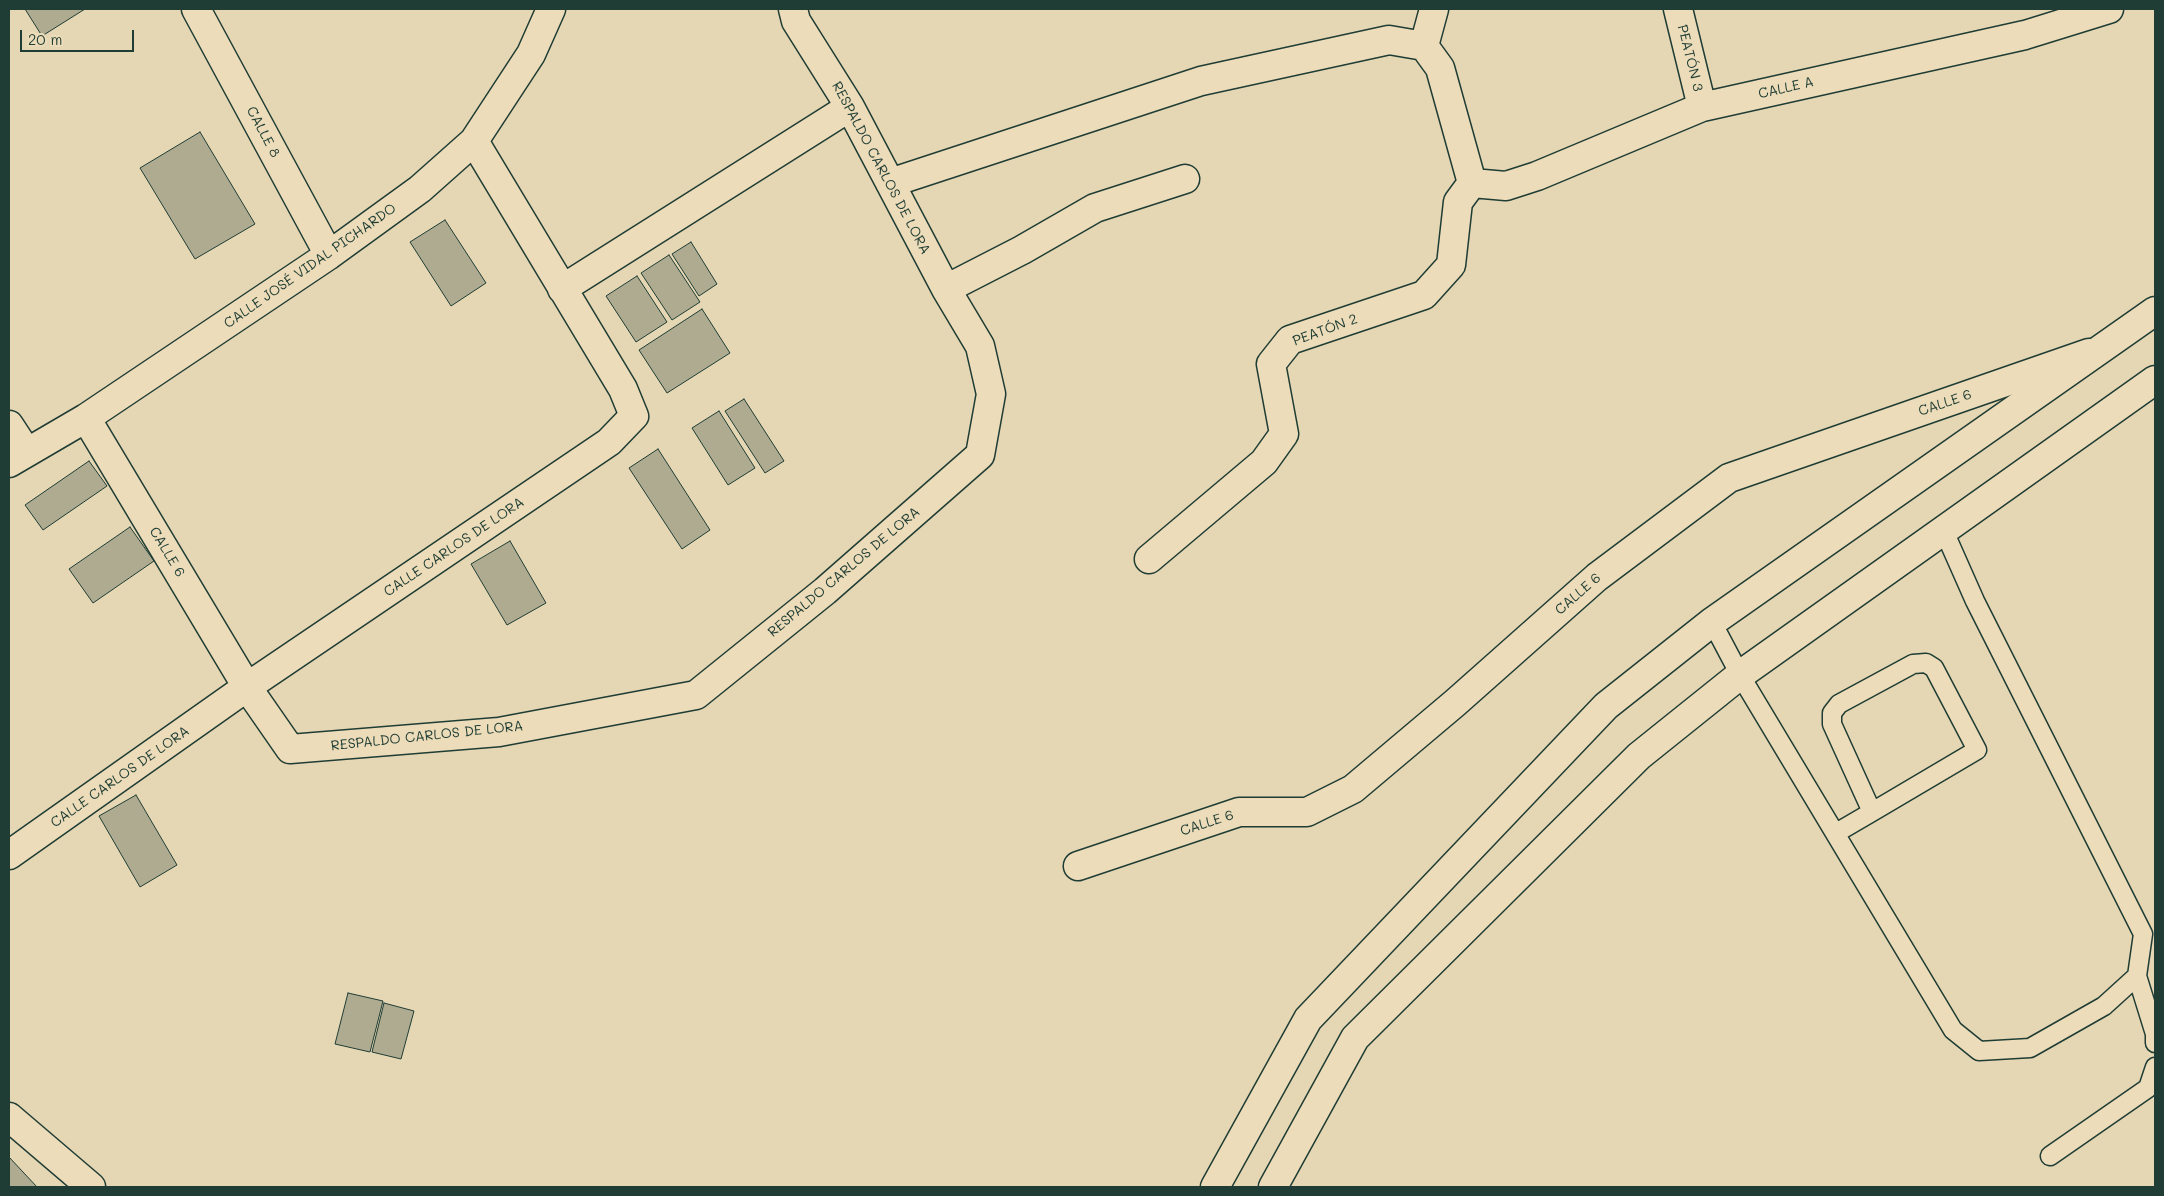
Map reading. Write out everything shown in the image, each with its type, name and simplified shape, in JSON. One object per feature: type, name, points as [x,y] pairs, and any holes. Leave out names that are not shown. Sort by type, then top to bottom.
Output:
[{"type":"street","name":"CALLE 8","points":[[196,9],[329,255]]},
{"type":"street","name":"CALLE JOSÉ VIDAL PICHARDO","points":[[17,457],[86,418],[329,255],[420,190],[474,141],[531,54],[551,9]]},
{"type":"street","name":"RESPALDO CARLOS DE LORA","points":[[247,687],[290,749],[499,732],[696,695],[825,591],[980,455],[991,394],[980,346],[946,288],[850,107],[796,21],[793,9]]},
{"type":"street","points":[[1424,46],[1434,9]]},
{"type":"street","name":"PEATÓN 3","points":[[1678,9],[1702,106]]},
{"type":"street","name":"CALLE A","points":[[1472,183],[1506,186],[1537,176],[1702,106],[2025,35],[2109,9]]},
{"type":"street","points":[[890,183],[1201,80],[1389,40],[1424,46],[1440,68],[1472,183]]},
{"type":"street","points":[[562,289],[850,107]]},
{"type":"street","name":"CALLE CARLOS DE LORA","points":[[9,856],[247,687],[609,442],[634,416],[623,390],[474,141]]},
{"type":"street","points":[[946,288],[1022,250],[1095,208],[1185,179]]},
{"type":"street","name":"PEATÓN 2","points":[[1149,559],[1264,462],[1284,434],[1271,364],[1290,340],[1424,296],[1451,266],[1458,202],[1472,183]]},
{"type":"street","points":[[1215,1187],[1308,1019],[1606,706],[1712,622],[2155,311]]},
{"type":"street","name":"CALLE 6","points":[[1078,866],[1240,812],[1307,812],[1353,789],[1455,703],[1597,577],[1729,478],[2103,348]]},
{"type":"street","points":[[1273,1187],[1354,1038],[1639,756],[1740,675],[2155,380]]},
{"type":"street","name":"CALLE 6","points":[[86,418],[247,687]]},
{"type":"street","points":[[9,425],[17,457]]},
{"type":"street","points":[[9,1117],[90,1187]]},
{"type":"lane","points":[[1944,531],[1975,601],[2143,934],[2137,976],[2155,1034],[2155,1043]]},
{"type":"lane","points":[[1712,622],[1740,675],[1953,1030],[1980,1050],[2030,1048],[2104,1006],[2137,976]]},
{"type":"lane","points":[[1836,833],[1872,812],[1976,750],[1934,668],[1926,663],[1913,664],[1839,704],[1832,713],[1832,724],[1872,812]]},
{"type":"lane","points":[[2050,1156],[2148,1088],[2155,1067]]},
{"type":"building","points":[[25,9],[85,9],[42,36]]},
{"type":"building","points":[[200,132],[255,224],[195,259],[140,168]]},
{"type":"building","points":[[445,220],[486,283],[451,306],[410,242]]},
{"type":"building","points":[[691,242],[717,284],[699,296],[672,254]]},
{"type":"building","points":[[669,255],[700,302],[672,320],[641,273]]},
{"type":"building","points":[[637,276],[667,322],[636,342],[606,296]]},
{"type":"building","points":[[702,309],[730,353],[667,393],[639,350]]},
{"type":"building","points":[[744,399],[784,461],[765,473],[725,411]]},
{"type":"building","points":[[719,411],[755,468],[728,485],[692,428]]},
{"type":"building","points":[[658,449],[710,530],[682,549],[629,468]]},
{"type":"building","points":[[89,461],[107,486],[43,530],[25,505]]},
{"type":"building","points":[[130,527],[154,561],[93,603],[69,569]]},
{"type":"building","points":[[510,541],[546,603],[507,625],[471,564]]},
{"type":"building","points":[[136,795],[177,865],[140,887],[99,816]]},
{"type":"building","points":[[348,993],[383,1001],[370,1052],[335,1044]]},
{"type":"building","points":[[384,1003],[414,1011],[401,1059],[372,1052]]},
{"type":"building","points":[[9,1157],[37,1187],[9,1187]]}]
